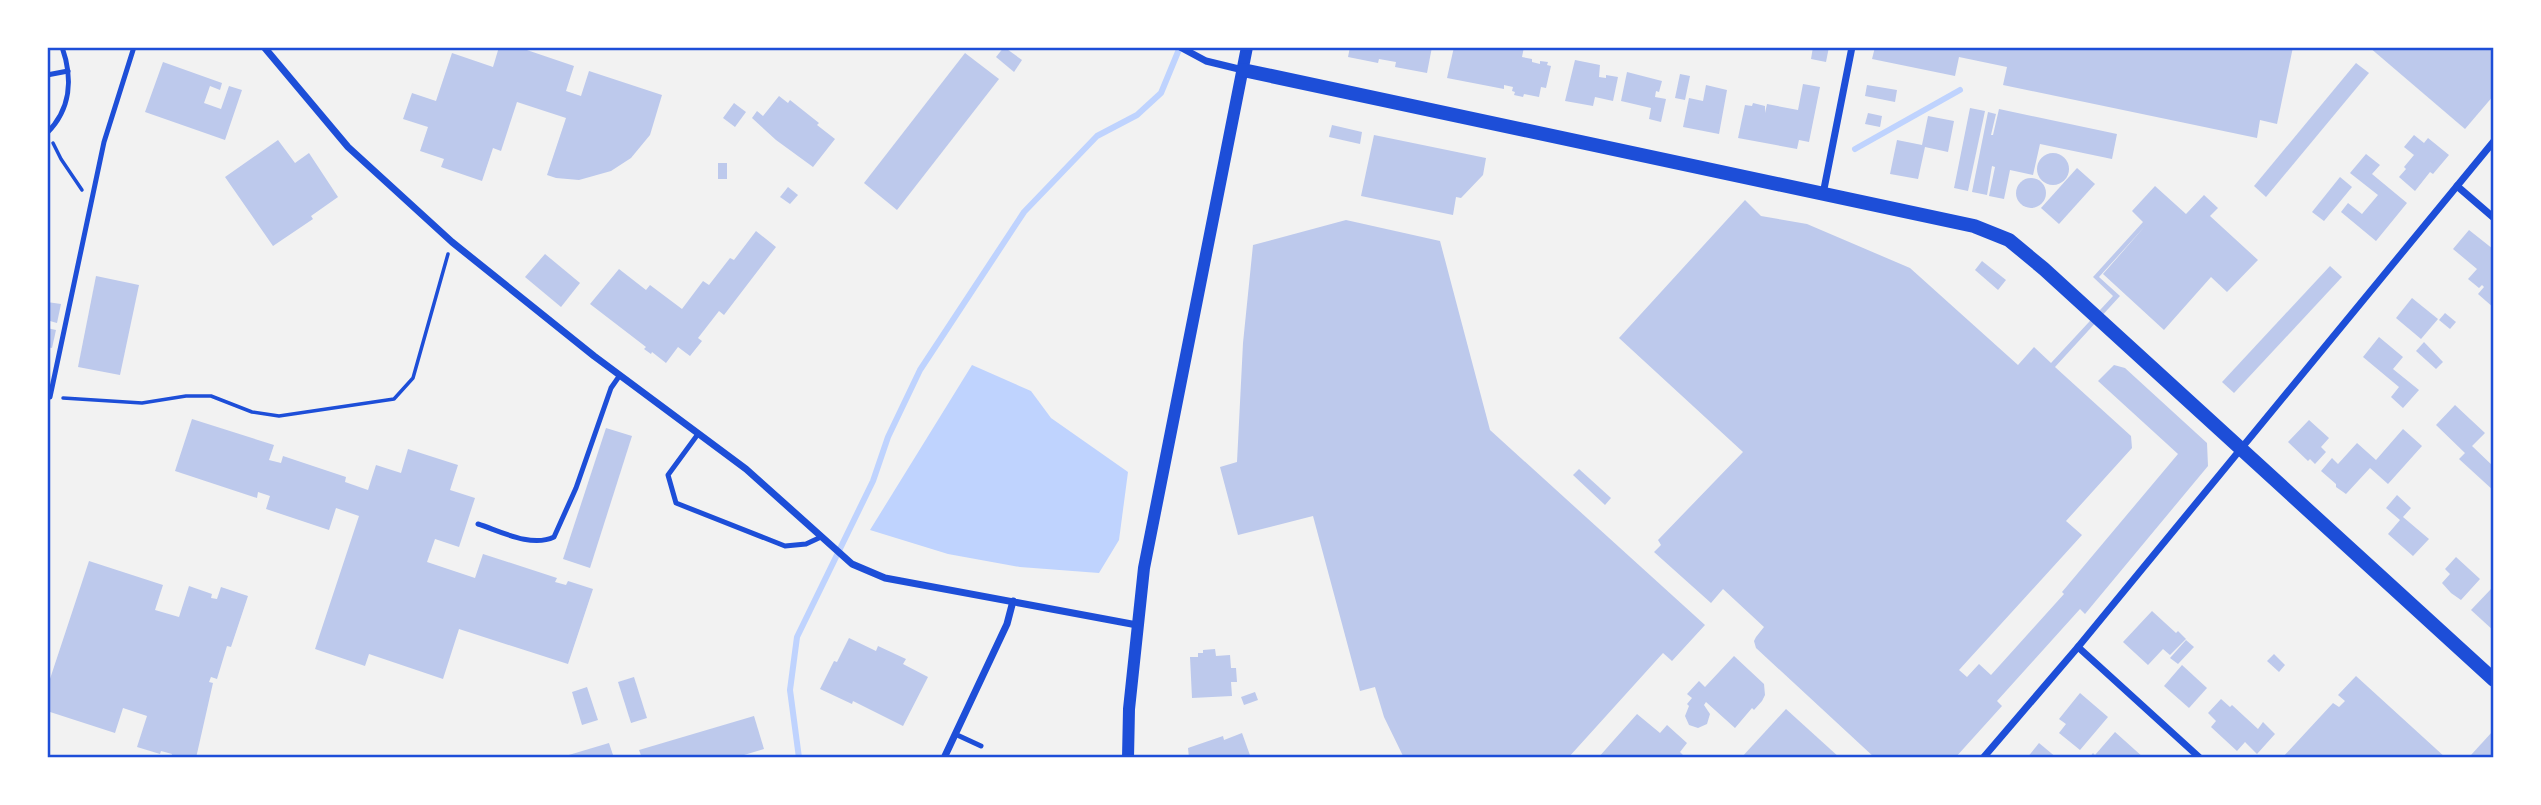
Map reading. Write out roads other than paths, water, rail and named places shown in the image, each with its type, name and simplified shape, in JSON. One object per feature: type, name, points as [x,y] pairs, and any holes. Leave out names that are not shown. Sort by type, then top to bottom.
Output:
[{"type":"main road","points":[[1243,70],[1974,226],[2009,240],[2494,680]]},
{"type":"street","points":[[264,47],[348,147],[452,242],[620,376],[746,469],[852,564],[885,578],[1137,625]]},
{"type":"street","points":[[1180,47],[1206,61],[1243,70]]},
{"type":"street","points":[[1128,758],[1129,709],[1144,568],[1247,47]]},
{"type":"street","points":[[1823,194],[1852,47]]},
{"type":"street","points":[[1983,758],[2078,647],[2494,141]]},
{"type":"street","points":[[2457,186],[2494,218]]},
{"type":"street","points":[[944,758],[1007,624],[1013,601]]},
{"type":"street","points":[[2078,647],[2200,758]]},
{"type":"lane","points":[[48,133],[62,116],[69,92],[68,71],[62,47]]},
{"type":"lane","points":[[50,397],[104,142],[134,47]]},
{"type":"lane","points":[[47,75],[68,71]]},
{"type":"lane","points":[[478,524],[532,541],[546,541],[554,537],[576,488],[611,388],[620,376]]},
{"type":"lane","points":[[698,434],[668,475],[676,503],[785,546],[824,540]]},
{"type":"lane","points":[[956,734],[981,746]]},
{"type":"water","points":[[972,365],[1031,391],[1051,418],[1128,472],[1119,540],[1099,573],[1020,567],[948,554],[870,530]]},
{"type":"waterway","points":[[799,758],[790,690],[797,637],[873,481],[888,437],[920,370],[1024,212],[1097,136],[1137,115],[1161,93],[1180,47]]},
{"type":"waterway","points":[[1855,149],[1960,90]]}]
